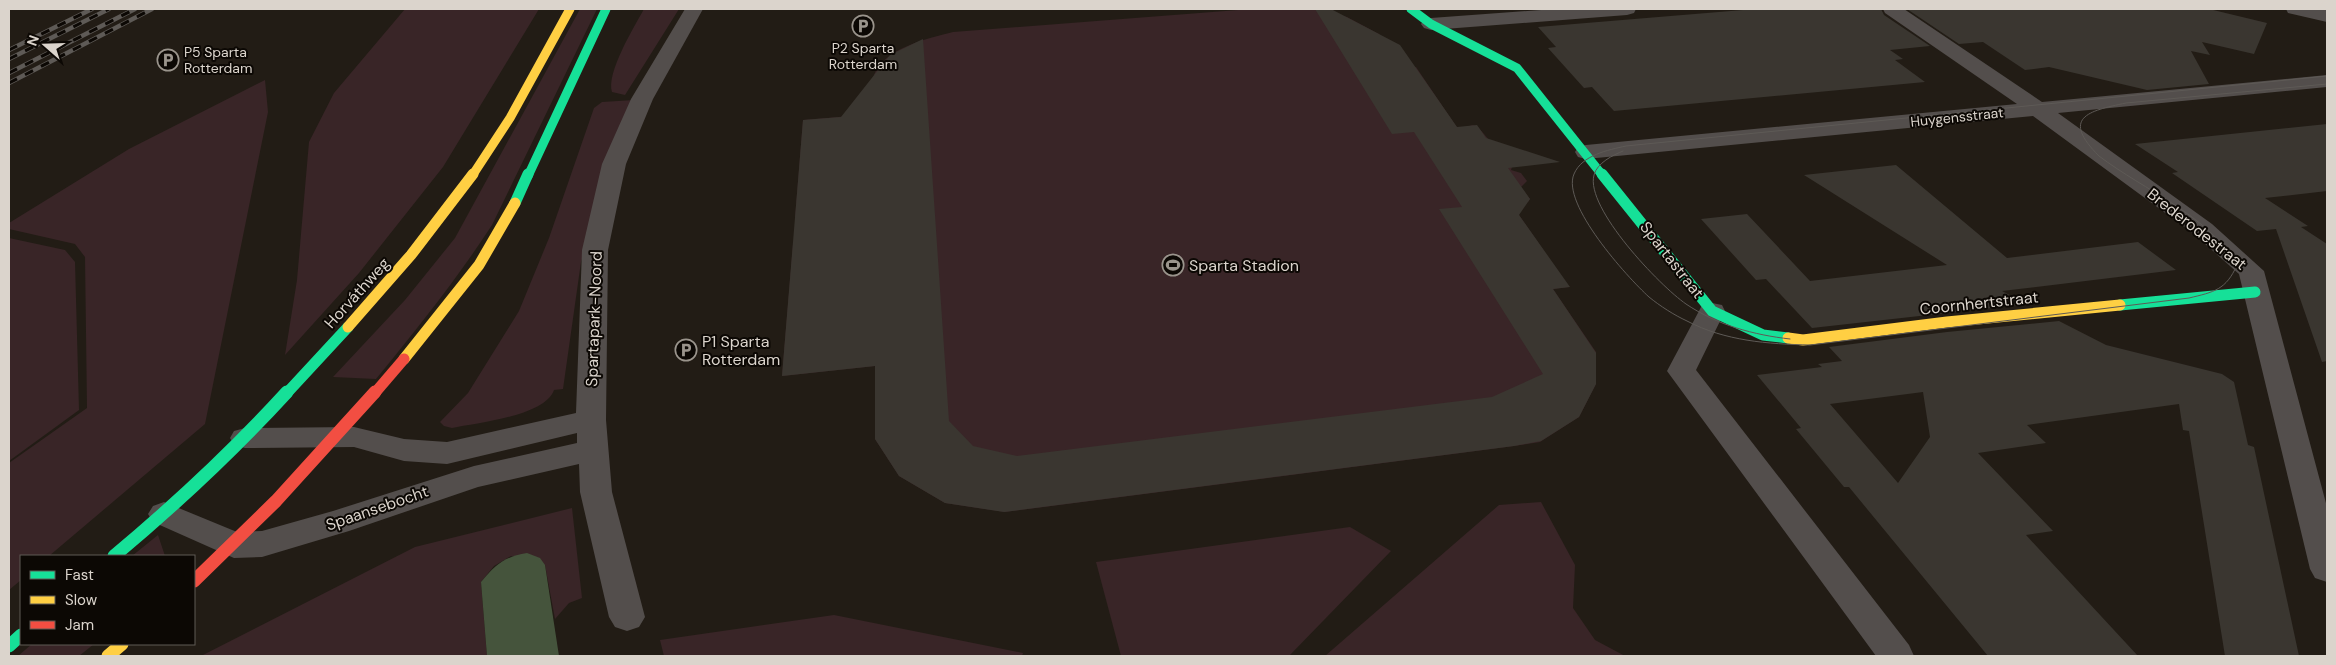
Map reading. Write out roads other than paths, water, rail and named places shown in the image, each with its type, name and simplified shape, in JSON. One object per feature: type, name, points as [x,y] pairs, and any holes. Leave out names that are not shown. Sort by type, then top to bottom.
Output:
[{"type":"main road","name":"Horváthweg","points":[[115,555],[164,514],[245,438],[382,291],[446,211],[487,154],[570,9]]},
{"type":"main road","points":[[195,580],[234,545],[338,436],[456,298],[490,250],[506,223],[606,9]]},
{"type":"main road","name":"Spartastraat","points":[[1411,9],[1431,24],[1517,68],[1712,310]]},
{"type":"main road","name":"Coornhertstraat","points":[[1712,310],[1763,335],[1803,340],[1946,322],[2255,292]]},
{"type":"main road","points":[[9,646],[20,636]]},
{"type":"main road","points":[[108,656],[121,645]]},
{"type":"street","name":"Spartapark-Noord","points":[[627,618],[596,492],[592,435],[595,250],[614,164],[642,99],[694,9]]},
{"type":"street","points":[[1431,24],[1627,9]]},
{"type":"street","name":"Brederodestraat","points":[[1892,9],[2083,140],[2223,246],[2250,271],[2327,569]]},
{"type":"street","points":[[2295,9],[2327,16]]},
{"type":"street","name":"Huygensstraat","points":[[1586,152],[2327,81]]},
{"type":"street","name":"Spartastraat","points":[[1712,310],[1681,371],[1896,656]]},
{"type":"street","points":[[245,438],[354,437],[404,450],[447,453],[592,435]]},
{"type":"street","name":"Spaansebocht","points":[[234,545],[277,540],[474,476],[592,435]]},
{"type":"street","points":[[164,514],[234,545]]},
{"type":"tram line","points":[[2327,76],[1626,146],[1596,154],[1583,162],[1574,174],[1573,187],[1577,203],[1598,239],[1626,274],[1649,297],[1682,319],[1701,328],[1747,340],[1778,344],[1810,345],[2189,298],[2212,292],[2224,285],[2237,265],[2224,247],[2192,217],[2099,156],[2082,133],[2081,125],[2084,118],[2100,109],[2126,103],[2327,84]]},
{"type":"tram line","points":[[1623,151],[1610,157],[1598,167],[1594,175],[1594,189],[1601,207],[1612,226],[1643,264],[1674,295],[1710,318],[1749,332],[1790,339]]},
{"type":"railway","points":[[9,50],[92,9]]},
{"type":"railway","points":[[9,59],[109,9]]},
{"type":"railway","points":[[9,73],[135,9]]},
{"type":"railway","points":[[9,83],[152,9]]},
{"type":"place","name":"P2 Sparta Rotterdam","points":[[863,26]]},
{"type":"place","name":"P5 Sparta Rotterdam","points":[[168,60]]},
{"type":"place","name":"Sparta Stadion","points":[[1173,265]]},
{"type":"place","name":"P1 Sparta Rotterdam","points":[[686,350]]}]
